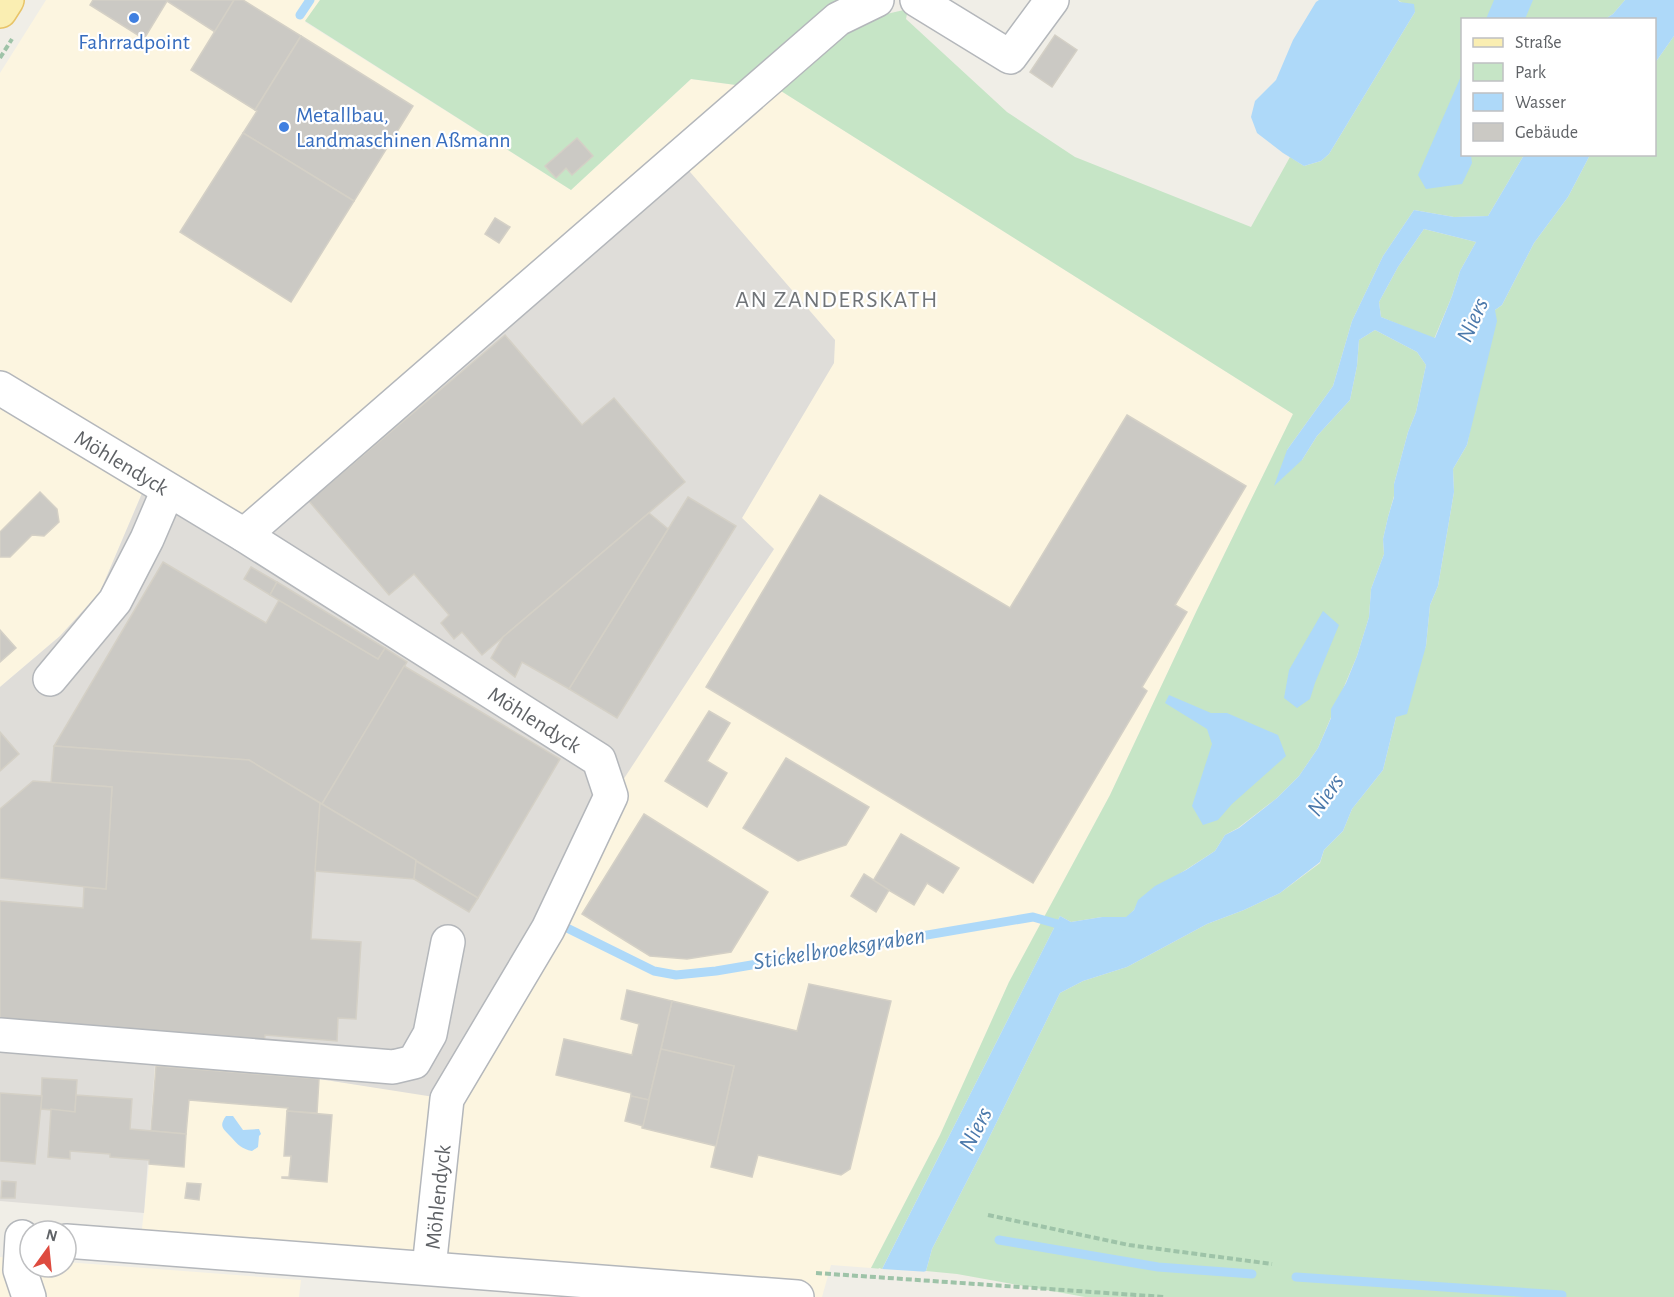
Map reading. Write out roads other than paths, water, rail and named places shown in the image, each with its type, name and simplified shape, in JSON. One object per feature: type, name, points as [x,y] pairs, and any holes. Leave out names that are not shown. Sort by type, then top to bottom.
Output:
[{"type":"main road","points":[[0,11],[7,0]]},
{"type":"street","points":[[244,535],[838,19],[877,0]]},
{"type":"street","points":[[917,0],[1010,57],[1052,0]]},
{"type":"street","name":"Möhlendyck","points":[[0,388],[244,535],[599,760],[611,796],[548,929],[447,1099],[429,1268]]},
{"type":"street","points":[[50,680],[115,601],[168,490]]},
{"type":"street","points":[[0,1035],[393,1067],[414,1062],[430,1034],[448,942]]},
{"type":"street","name":"Möhlendyck","points":[[78,1242],[797,1297]]},
{"type":"street","points":[[23,1279],[29,1297]]},
{"type":"water","points":[[1319,0],[1398,0],[1414,4],[1415,12],[1329,154],[1321,161],[1304,166],[1257,133],[1251,117],[1255,101],[1276,80],[1293,40]]},
{"type":"water","points":[[1494,0],[1533,0],[1525,18],[1486,18]]},
{"type":"water","points":[[1625,0],[1674,0],[1674,36],[1656,62],[1656,18],[1607,18]]},
{"type":"water","points":[[1461,76],[1461,156],[1471,156],[1472,163],[1462,184],[1426,189],[1418,175]]},
{"type":"water","name":"Niers","points":[[1523,156],[1589,156],[1568,197],[1534,243],[1502,305],[1495,310],[1497,321],[1467,445],[1453,469],[1454,492],[1438,586],[1430,605],[1426,646],[1407,714],[1396,717],[1383,770],[1352,809],[1343,831],[1324,850],[1320,862],[1280,893],[1207,924],[1127,967],[1083,981],[1060,993],[932,1249],[926,1271],[868,1297],[1060,916],[1071,922],[1102,917],[1126,917],[1134,910],[1138,900],[1155,886],[1215,851],[1225,835],[1239,828],[1277,798],[1299,776],[1318,748],[1331,718],[1331,709],[1346,683],[1357,656],[1369,617],[1371,589],[1384,554],[1383,539],[1394,497],[1394,484],[1408,432],[1416,412],[1426,365],[1417,352],[1375,330],[1359,340],[1357,366],[1350,400],[1317,436],[1302,460],[1274,486],[1287,450],[1333,386],[1352,321],[1383,256],[1414,210],[1454,217],[1488,216]],"holes":[[[1424,229],[1476,242],[1460,271],[1435,338],[1381,317],[1379,302],[1398,267]]]},
{"type":"water","points":[[1323,611],[1339,625],[1310,699],[1297,708],[1284,698],[1289,670]]},
{"type":"water","points":[[1169,695],[1211,713],[1227,713],[1278,735],[1286,756],[1232,804],[1218,820],[1203,825],[1192,806],[1212,744],[1207,729],[1165,703]]},
{"type":"water","points":[[226,1116],[233,1116],[243,1130],[259,1129],[261,1134],[258,1147],[252,1151],[236,1142],[223,1128],[222,1123]]},
{"type":"waterway","points":[[300,15],[310,0]]},
{"type":"waterway","name":"Stickelbroeksgraben","points":[[565,927],[654,971],[676,975],[716,971],[1033,917],[1068,927]]},
{"type":"waterway","points":[[999,1240],[1158,1267],[1252,1274]]},
{"type":"waterway","points":[[1296,1277],[1562,1295]]},
{"type":"place","name":"Fahrradpoint","points":[[134,18]]},
{"type":"place","name":"Metallbau, Landmaschinen Aßmann","points":[[284,127]]},
{"type":"district","name":"AN ZANDERSKATH","points":[[837,299]]}]
